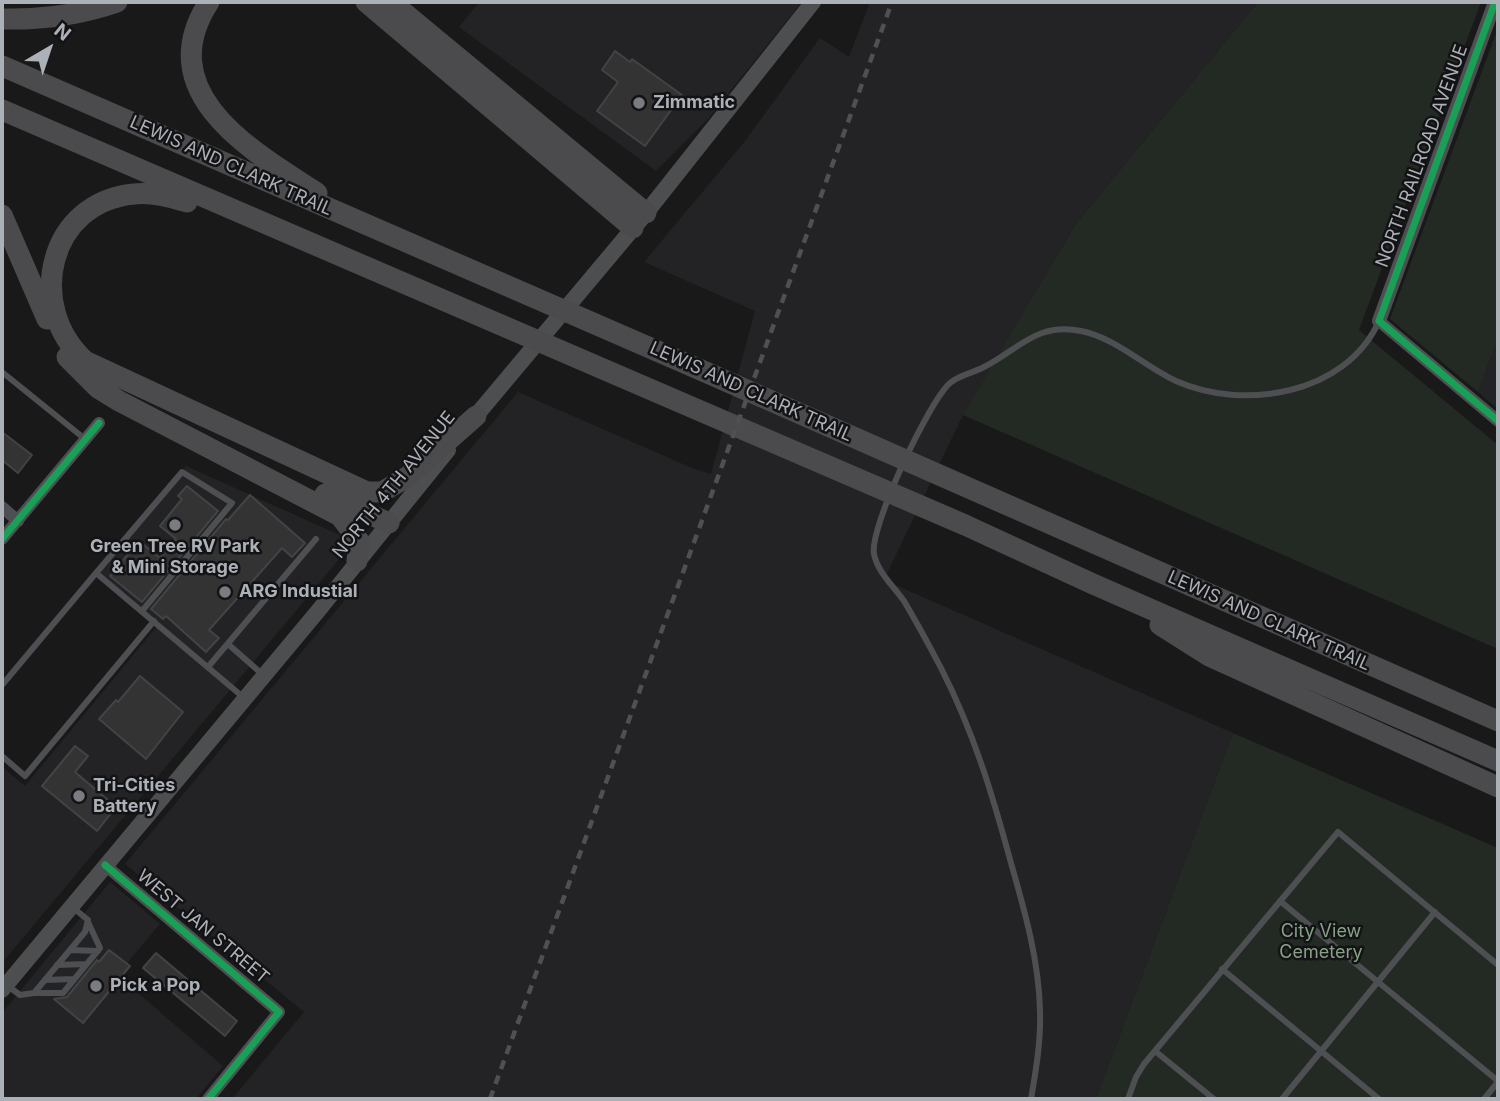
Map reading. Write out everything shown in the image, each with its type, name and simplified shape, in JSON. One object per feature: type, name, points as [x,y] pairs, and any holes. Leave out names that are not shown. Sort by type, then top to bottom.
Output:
[{"type":"highway","points":[[2,19],[50,18],[117,2]]},
{"type":"highway","points":[[209,2],[197,25],[192,54],[196,84],[210,111],[270,163],[372,228]]},
{"type":"highway","points":[[366,2],[639,221]]},
{"type":"highway","points":[[391,2],[639,221]]},
{"type":"highway","name":"LEWIS AND CLARK TRAIL","points":[[2,66],[1498,721]]},
{"type":"highway","name":"LEWIS AND CLARK TRAIL","points":[[2,110],[965,525],[1093,584],[1498,761]]},
{"type":"highway","points":[[270,225],[163,195],[133,194],[104,202],[79,219],[61,243],[55,257],[50,287],[55,317],[69,344],[85,360],[367,492],[382,492],[407,477],[476,416]]},
{"type":"highway","points":[[2,215],[57,342],[98,388],[340,516],[359,541],[357,561]]},
{"type":"highway","points":[[119,401],[389,523]]},
{"type":"highway","points":[[367,492],[389,523]]},
{"type":"highway","points":[[1093,584],[1209,656],[1498,787]]},
{"type":"highway","points":[[1288,630],[1498,709]]},
{"type":"main road","name":"NORTH 4TH AVENUE","points":[[4,987],[639,221],[813,2]]},
{"type":"street","name":"NORTH RAILROAD AVENUE","points":[[1379,321],[1495,2]]},
{"type":"street","points":[[1379,321],[1498,421]]},
{"type":"street","points":[[2,540],[99,423]]},
{"type":"street","points":[[2,507],[18,520]]},
{"type":"street","name":"WEST JAN STREET","points":[[105,865],[279,1013],[208,1099]]},
{"type":"lane","points":[[1031,1099],[1040,1038],[1037,970],[989,783],[970,729],[945,676],[911,614],[874,557],[874,536],[897,479],[924,422],[949,384],[986,366],[1035,334],[1067,329],[1090,333],[1187,386],[1216,394],[1264,396],[1300,387],[1332,373],[1358,353],[1379,321]]},
{"type":"lane","points":[[2,372],[85,440]]},
{"type":"lane","points":[[2,685],[182,472],[232,503],[142,611]]},
{"type":"lane","points":[[208,667],[316,539]]},
{"type":"lane","points":[[96,573],[244,699]]},
{"type":"lane","points":[[2,756],[25,776],[154,621]]},
{"type":"lane","points":[[228,644],[264,675]]},
{"type":"lane","points":[[1128,1099],[1136,1077],[1155,1051],[1338,832],[1498,965]]},
{"type":"lane","points":[[1280,901],[1498,1081],[1484,1099]]},
{"type":"lane","points":[[4,987],[20,995],[63,993],[100,947],[88,920],[71,906]]},
{"type":"lane","points":[[1282,1099],[1435,912]]},
{"type":"lane","points":[[34,993],[85,932],[88,920]]},
{"type":"lane","points":[[70,950],[97,951]]},
{"type":"lane","points":[[57,965],[86,964]]},
{"type":"lane","points":[[1223,970],[1379,1099]]},
{"type":"lane","points":[[44,980],[74,979]]},
{"type":"lane","points":[[1155,1051],[1214,1099]]},
{"type":"shaded area","points":[[479,2],[802,2],[708,119],[656,171],[459,27]]},
{"type":"shaded area","points":[[870,2],[1258,2],[1075,225],[960,421],[884,580],[1233,733],[1096,1099],[232,1099],[304,1012],[125,864],[518,392],[711,474],[755,311],[644,262],[745,141],[820,38],[849,57]]},
{"type":"shaded area","points":[[1498,339],[1498,409],[1478,392]]},
{"type":"shaded area","points":[[186,466],[342,536],[344,546],[341,557],[2,963],[2,767],[25,786],[158,625],[98,575]]},
{"type":"shaded area","points":[[110,882],[160,924],[117,975],[223,1066],[196,1099],[2,1099],[2,1013]]},
{"type":"green space","points":[[1258,2],[1481,2],[1359,330],[1498,445],[1498,649],[963,415],[1075,225]]},
{"type":"green space","points":[[1498,28],[1498,339],[1478,392],[1390,319]]},
{"type":"green space","name":"City View Cemetery","points":[[1233,733],[1498,848],[1498,1099],[1096,1099]]},
{"type":"building","name":"Zimmatic","points":[[615,51],[630,62],[632,59],[682,95],[645,146],[597,111],[618,82],[602,70]]},
{"type":"building","points":[[2,432],[32,455],[18,473],[2,460]]},
{"type":"building","points":[[187,486],[218,511],[142,602],[110,576],[139,541],[160,558],[176,539],[160,526],[182,499],[178,496]]},
{"type":"building","points":[[250,495],[305,543],[292,557],[282,548],[209,630],[219,638],[206,652],[166,616],[163,619],[151,609],[226,519],[228,520]]},
{"type":"building","points":[[140,676],[183,712],[146,759],[99,719]]},
{"type":"building","name":"Tri-Cities Battery","points":[[75,746],[88,756],[75,772],[116,807],[97,831],[42,786]]},
{"type":"building","name":"Pick a Pop","points":[[109,950],[130,966],[83,1023],[54,999],[67,997],[97,960],[99,962]]},
{"type":"building","points":[[156,953],[237,1021],[225,1036],[143,968]]},
{"type":"railway","points":[[490,1099],[892,2]]},
{"type":"cycle path","points":[[1495,2],[1379,321],[1498,421]]},
{"type":"cycle path","points":[[2,539],[99,423]]},
{"type":"cycle path","points":[[105,865],[279,1012],[208,1099]]},
{"type":"place","name":"Zimmatic","points":[[639,103]]},
{"type":"place","name":"Green Tree RV Park & Mini Storage","points":[[175,525]]},
{"type":"place","name":"ARG Industial","points":[[225,592]]},
{"type":"place","name":"Tri-Cities Battery","points":[[79,796]]},
{"type":"place","name":"Pick a Pop","points":[[96,986]]}]
